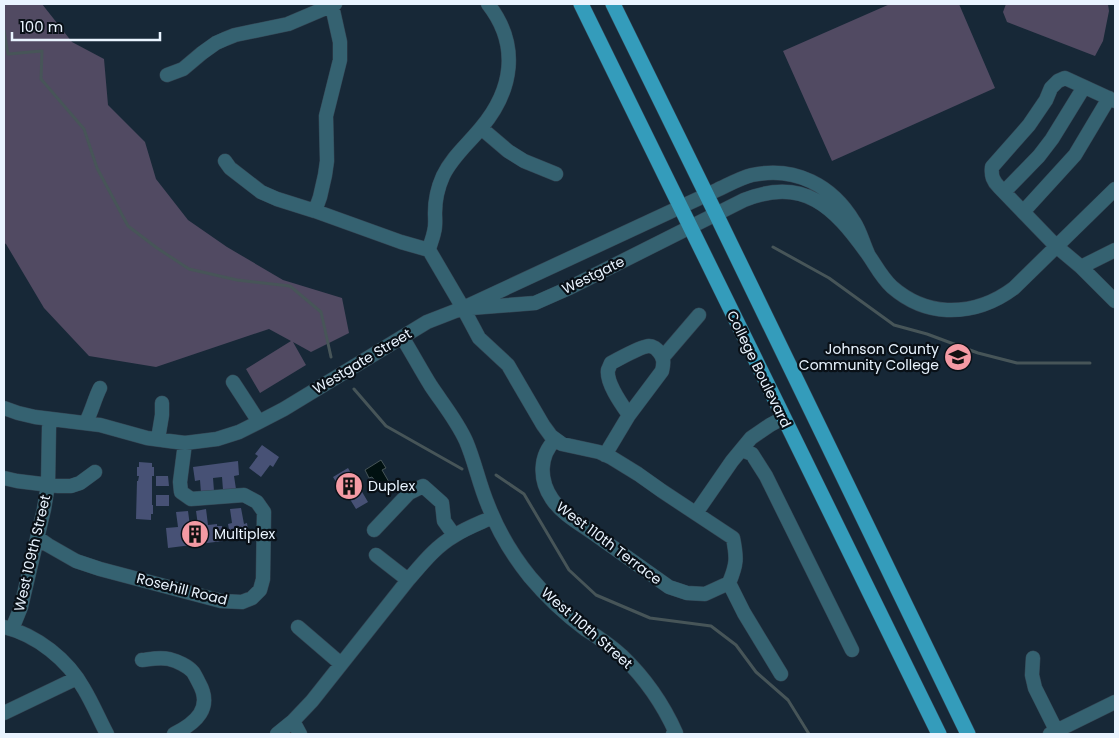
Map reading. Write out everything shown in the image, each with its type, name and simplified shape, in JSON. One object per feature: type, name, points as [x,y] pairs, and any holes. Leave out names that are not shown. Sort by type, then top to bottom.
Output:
[{"type":"main road","name":"College Boulevard","points":[[581,4],[939,734]]},
{"type":"main road","name":"College Boulevard","points":[[613,4],[968,734]]},
{"type":"street","points":[[429,250],[435,230],[437,194],[449,164],[495,110],[506,85],[509,62],[508,46],[499,20],[488,4]]},
{"type":"street","points":[[167,74],[183,69],[202,53],[225,39],[235,35],[288,24],[333,5],[340,42],[340,60],[326,116],[326,176],[315,211]]},
{"type":"street","points":[[1023,212],[1075,155],[1112,99],[1065,78],[1058,81],[1051,88],[1046,100],[1029,125],[992,167],[991,173],[995,182],[1023,212],[1056,246],[1115,300]]},
{"type":"street","points":[[1004,192],[1044,150],[1084,86]]},
{"type":"street","points":[[481,128],[508,151],[524,161],[556,174]]},
{"type":"street","points":[[225,161],[230,168],[262,192],[277,199],[393,240],[429,250],[479,338],[508,365],[543,426],[555,440],[562,444],[589,449],[605,455],[638,474],[733,538],[736,556],[735,569],[729,583],[744,613],[781,674]]},
{"type":"street","name":"Westgate Street","points":[[4,408],[18,413],[50,419],[86,422],[147,438],[185,442],[217,438],[239,432],[284,409],[427,322],[463,308],[737,180],[766,173],[781,173],[811,180],[825,188],[842,204],[855,223],[868,254]]},
{"type":"street","points":[[868,254],[891,286],[904,297],[920,305],[940,310],[958,311],[973,308],[988,304],[1014,288],[1115,189]]},
{"type":"street","name":"Westgate","points":[[463,308],[535,303],[757,195],[783,192],[797,193],[813,198],[832,211],[868,254]]},
{"type":"street","points":[[1081,267],[1115,250]]},
{"type":"street","points":[[663,357],[699,315]]},
{"type":"street","name":"West 110th Street","points":[[402,337],[465,439],[476,465],[487,504],[513,554],[548,597],[570,617],[621,656],[642,677],[668,716],[675,734]]},
{"type":"street","points":[[605,455],[630,415],[662,371],[664,365],[663,357],[657,349],[649,346],[611,362],[608,371],[608,377],[620,401],[630,415]]},
{"type":"street","points":[[233,382],[259,422]]},
{"type":"street","points":[[86,422],[100,388]]},
{"type":"street","points":[[158,439],[162,403]]},
{"type":"street","points":[[696,513],[732,461],[751,438],[783,418]]},
{"type":"street","name":"West 109th Street","points":[[50,419],[48,485],[38,538],[21,608],[8,628],[28,636],[61,658],[84,689],[107,734]]},
{"type":"street","name":"West 110th Terrace","points":[[555,440],[546,453],[542,472],[551,498],[566,514],[669,587],[687,593],[705,594],[729,583]]},
{"type":"street","name":"Rosehill Road","points":[[38,538],[76,561],[100,569],[220,601],[242,602],[252,598],[260,590],[263,579],[264,512],[257,502],[244,495],[191,499],[181,492],[180,482],[185,442]]},
{"type":"street","points":[[742,450],[752,454],[766,476],[852,650]]},
{"type":"street","points":[[4,478],[17,482],[71,486],[94,472]]},
{"type":"street","points":[[374,530],[409,493],[423,486],[442,503],[444,520],[454,535]]},
{"type":"street","points":[[277,734],[293,721],[312,701],[425,560],[454,535],[493,517]]},
{"type":"street","points":[[376,555],[408,580]]},
{"type":"street","points":[[298,627],[341,664]]},
{"type":"street","points":[[1033,658],[1032,675],[1035,688],[1054,733],[1115,702]]},
{"type":"street","points":[[142,660],[168,659],[181,664],[193,672],[204,692],[204,703],[201,713],[194,723],[174,734]]},
{"type":"street","points":[[4,713],[77,678]]},
{"type":"street","points":[[293,721],[300,734]]},
{"type":"shaded area","points":[[4,4],[42,4],[72,42],[104,59],[108,105],[145,142],[156,179],[188,220],[227,247],[283,280],[342,298],[349,333],[311,352],[293,342],[306,365],[260,393],[246,369],[291,341],[269,329],[156,367],[89,356],[44,308],[4,243]]},
{"type":"shaded area","points":[[890,4],[959,4],[995,88],[832,161],[783,51]]},
{"type":"shaded area","points":[[1006,4],[1108,4],[1109,11],[1103,41],[1095,56],[1007,22],[1003,12]]},
{"type":"shaded area","points":[[381,460],[386,468],[382,470],[389,482],[380,487],[372,477],[369,478],[365,470]]},
{"type":"building","points":[[262,445],[279,457],[273,467],[270,465],[261,477],[249,468],[258,456],[255,454]]},
{"type":"building","points":[[238,461],[239,475],[234,476],[236,489],[223,490],[222,477],[213,478],[214,491],[201,493],[200,480],[195,481],[193,467]]},
{"type":"building","points":[[139,462],[152,463],[152,467],[154,467],[154,476],[152,476],[153,514],[151,514],[151,520],[136,519],[137,481],[139,476],[137,476],[137,467],[139,467]]},
{"type":"building","name":"Duplex","points":[[348,468],[368,502],[356,509],[348,496],[346,498],[333,477]]},
{"type":"building","points":[[156,476],[168,476],[169,486],[156,486]]},
{"type":"building","points":[[156,495],[169,495],[169,506],[156,506]]},
{"type":"building","points":[[241,508],[244,524],[247,523],[249,538],[231,541],[228,524],[232,523],[230,509]]},
{"type":"building","name":"Multiplex","points":[[206,509],[208,525],[217,524],[217,526],[222,526],[223,541],[168,548],[166,528],[178,527],[176,512],[188,511],[190,526],[198,525],[196,511]]},
{"type":"waterway","points":[[4,31],[8,54],[42,51],[41,79],[84,129],[97,168],[128,226],[189,269],[237,280],[290,286],[321,312],[331,357]]},
{"type":"waterway","points":[[773,247],[829,278],[894,325],[927,334],[978,353],[1017,363],[1090,363]]},
{"type":"waterway","points":[[354,389],[386,426],[462,469]]},
{"type":"waterway","points":[[496,475],[524,494],[569,570],[596,595],[650,618],[711,626],[736,645],[756,672],[788,700],[809,734]]},
{"type":"place","name":"Johnson County Community College","points":[[958,357]]},
{"type":"place","name":"Duplex","points":[[349,486]]},
{"type":"place","name":"Multiplex","points":[[195,534]]}]
